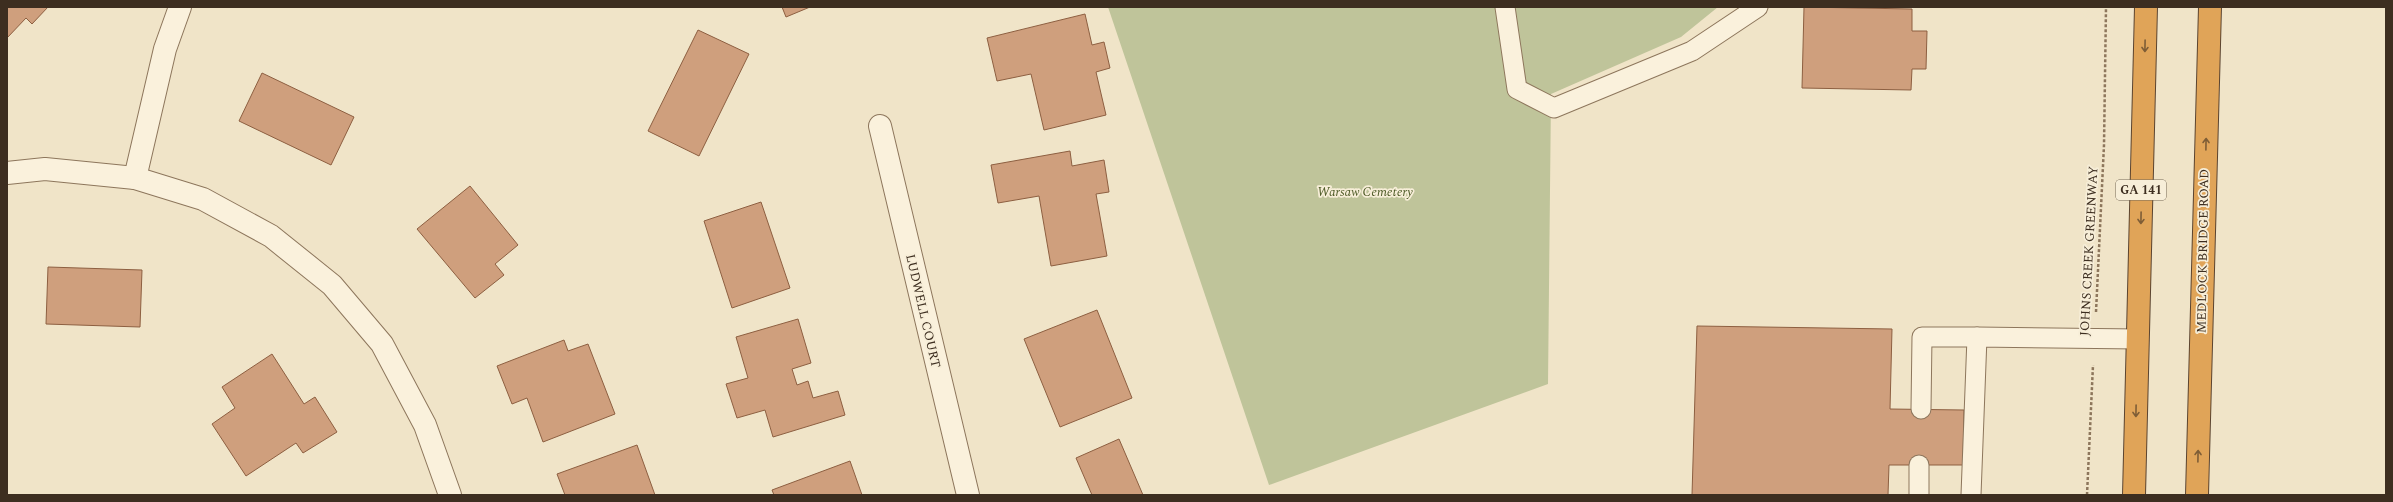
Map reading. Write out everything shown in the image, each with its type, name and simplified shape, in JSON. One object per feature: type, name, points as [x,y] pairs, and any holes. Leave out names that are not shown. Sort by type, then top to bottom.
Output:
[{"type":"highway","name":"GA 141","points":[[2134,495],[2146,7]]},
{"type":"highway","name":"MEDLOCK BRIDGE ROAD","points":[[2197,495],[2210,7]]},
{"type":"street","points":[[135,178],[165,49],[180,7]]},
{"type":"street","name":"LUDWELL COURT","points":[[880,126],[968,495]]},
{"type":"street","points":[[7,173],[45,169],[135,178],[203,199],[272,236],[332,285],[382,344],[424,425],[450,495]]},
{"type":"lane","points":[[1505,7],[1517,88],[1554,108],[1692,51],[1758,7]]},
{"type":"lane","points":[[1922,409],[1922,337],[2138,339]]},
{"type":"lane","points":[[1971,495],[1977,337]]},
{"type":"lane","points":[[1919,465],[1919,495]]},
{"type":"path","name":"JOHNS CREEK GREENWAY","points":[[2087,495],[2104,145],[2106,7]]},
{"type":"green space","name":"Warsaw Cemetery","points":[[1108,7],[1718,7],[1681,37],[1551,94],[1548,384],[1269,485]]},
{"type":"building","points":[[7,7],[48,7],[32,24],[26,18],[7,38]]},
{"type":"building","points":[[782,7],[810,7],[786,17]]},
{"type":"building","points":[[1804,7],[1912,9],[1912,31],[1927,31],[1926,69],[1912,69],[1911,90],[1802,88]]},
{"type":"building","points":[[1085,14],[1092,45],[1104,42],[1110,68],[1096,72],[1106,115],[1044,130],[1031,74],[997,81],[987,38]]},
{"type":"building","points":[[698,30],[749,54],[699,156],[648,131]]},
{"type":"building","points":[[262,73],[354,117],[331,165],[239,121]]},
{"type":"building","points":[[1070,151],[1072,166],[1104,160],[1109,192],[1096,194],[1107,256],[1051,266],[1039,196],[998,203],[991,165]]},
{"type":"building","points":[[470,186],[518,245],[495,264],[504,275],[475,298],[417,229]]},
{"type":"building","points":[[761,202],[790,288],[732,308],[704,221]]},
{"type":"building","points":[[48,267],[142,270],[140,327],[46,324]]},
{"type":"building","points":[[1097,310],[1132,398],[1060,427],[1024,339]]},
{"type":"building","points":[[798,319],[811,363],[792,369],[797,385],[808,381],[813,398],[838,391],[845,415],[773,437],[765,410],[737,418],[726,384],[748,378],[736,337]]},
{"type":"building","points":[[1697,326],[1892,329],[1890,409],[1964,410],[1963,465],[1889,465],[1888,495],[1692,495]]},
{"type":"building","points":[[564,340],[568,351],[588,344],[615,414],[543,442],[527,398],[512,404],[497,366]]},
{"type":"building","points":[[272,354],[304,404],[315,397],[337,432],[303,453],[296,443],[246,476],[212,424],[235,408],[222,387]]},
{"type":"building","points":[[1119,439],[1143,495],[1092,495],[1076,458]]},
{"type":"building","points":[[637,445],[655,495],[565,495],[557,474]]},
{"type":"building","points":[[850,461],[862,495],[774,495],[772,490]]}]
